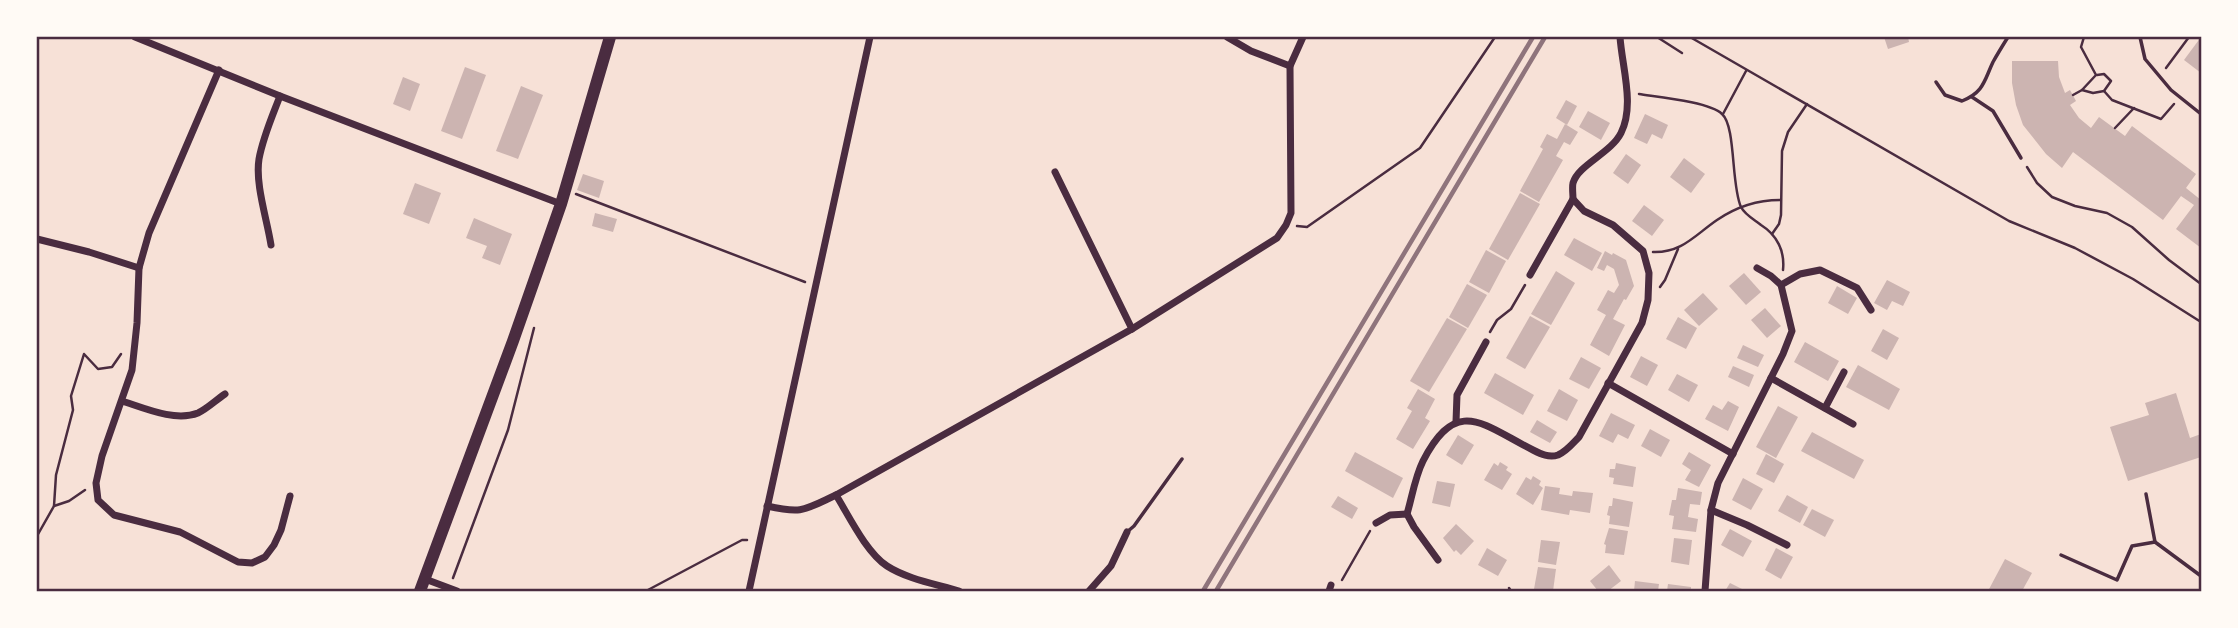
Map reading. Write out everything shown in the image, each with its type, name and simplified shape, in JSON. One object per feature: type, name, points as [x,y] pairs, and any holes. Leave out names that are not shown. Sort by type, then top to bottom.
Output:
[{"type":"main road","points":[[422,585],[563,198],[610,37]]},
{"type":"street","points":[[135,37],[280,96],[563,198]]},
{"type":"street","points":[[749,591],[870,37]]},
{"type":"street","points":[[1227,37],[1251,51],[1290,65]]},
{"type":"street","points":[[767,506],[795,512],[808,509],[836,495],[1132,329],[1277,238],[1291,213],[1290,65],[1303,37]]},
{"type":"street","points":[[1530,275],[1573,199],[1573,182],[1584,167],[1601,156],[1621,132],[1628,110],[1620,37]]},
{"type":"street","points":[[219,70],[149,233],[139,268],[132,370],[102,456],[96,483],[98,500],[114,515],[180,532],[238,562],[251,563],[265,557],[281,530],[290,496]]},
{"type":"street","points":[[271,245],[258,176],[264,138],[280,96]]},
{"type":"street","points":[[1055,172],[1132,329]]},
{"type":"street","points":[[1438,560],[1407,514],[1421,464],[1438,435],[1457,422],[1472,421],[1490,426],[1544,456],[1557,455],[1579,437],[1642,323],[1648,300],[1649,273],[1643,251],[1613,225],[1584,211],[1573,199]]},
{"type":"street","points":[[37,239],[139,268]]},
{"type":"street","points":[[1705,591],[1711,510],[1718,483],[1793,331],[1781,285],[1756,268]]},
{"type":"street","points":[[1781,285],[1800,274],[1820,270],[1857,288],[1871,310]]},
{"type":"street","points":[[1457,422],[1457,395],[1486,342]]},
{"type":"street","points":[[1825,408],[1844,372]]},
{"type":"street","points":[[1771,378],[1853,424]]},
{"type":"street","points":[[1608,383],[1733,454]]},
{"type":"street","points":[[122,401],[181,416],[198,413],[225,394]]},
{"type":"street","points":[[836,495],[873,554],[886,565],[898,572],[959,591]]},
{"type":"street","points":[[1711,510],[1787,545]]},
{"type":"street","points":[[1376,523],[1390,515],[1407,514]]},
{"type":"street","points":[[1089,591],[1111,566],[1127,532]]},
{"type":"street","points":[[422,585],[453,590]]},
{"type":"lane","points":[[1936,82],[1945,95],[1962,101],[1972,97],[1985,84],[2008,37]]},
{"type":"lane","points":[[2140,37],[2145,59],[2180,97],[2201,114]]},
{"type":"lane","points":[[1972,97],[1993,111],[2021,158]]},
{"type":"lane","points":[[1127,532],[1182,459]]},
{"type":"lane","points":[[2146,494],[2155,542],[2201,576]]},
{"type":"lane","points":[[2060,555],[2117,580],[2132,547],[2155,542]]},
{"type":"path","points":[[1286,225],[1307,227],[1420,148],[1495,37]]},
{"type":"path","points":[[1657,37],[1682,52]]},
{"type":"path","points":[[1689,37],[2009,221],[2074,248],[2133,279],[2201,323]]},
{"type":"path","points":[[2084,37],[2081,47],[2096,75]]},
{"type":"path","points":[[2160,76],[2189,37]]},
{"type":"path","points":[[1723,114],[1747,70]]},
{"type":"path","points":[[2073,96],[2096,75],[2104,74],[2110,78],[2111,81],[2104,91],[2093,93],[2082,90]]},
{"type":"path","points":[[1626,91],[1703,105],[1723,114],[1729,124],[1732,162],[1741,207],[1772,234],[1781,246],[1781,285]]},
{"type":"path","points":[[2104,91],[2112,100],[2161,119],[2180,97]]},
{"type":"path","points":[[1772,234],[1781,215],[1782,151],[1788,132],[1807,104]]},
{"type":"path","points":[[2115,128],[2134,108]]},
{"type":"path","points":[[2021,158],[2037,183],[2052,197],[2107,213],[2133,227],[2169,260],[2201,284]]},
{"type":"path","points":[[563,198],[576,194],[815,286]]},
{"type":"path","points":[[1643,251],[1664,252],[1678,249],[1720,218],[1741,207],[1762,200],[1780,200]]},
{"type":"path","points":[[1648,300],[1665,280],[1678,249]]},
{"type":"path","points":[[1486,342],[1497,320],[1511,309],[1530,275]]},
{"type":"path","points":[[453,590],[508,430],[535,324]]},
{"type":"path","points":[[37,536],[54,506],[56,475],[73,410],[71,396],[84,354],[98,369],[112,367],[124,347]]},
{"type":"path","points":[[54,506],[69,501],[96,483]]},
{"type":"path","points":[[1330,588],[1340,582],[1364,538],[1376,523]]},
{"type":"path","points":[[646,591],[742,540],[761,538]]},
{"type":"building","points":[[1884,37],[1908,37],[1909,42],[1888,49]]},
{"type":"building","points":[[2201,37],[2201,73],[2184,60]]},
{"type":"building","points":[[2012,61],[2058,61],[2059,77],[2065,93],[2070,90],[2076,101],[2070,105],[2079,118],[2091,128],[2099,117],[2125,136],[2132,126],[2196,174],[2186,188],[2201,200],[2201,248],[2176,229],[2194,205],[2181,196],[2163,220],[2073,152],[2062,168],[2046,154],[2023,125],[2012,83]]},
{"type":"building","points":[[465,67],[486,75],[462,139],[441,131]]},
{"type":"building","points":[[403,77],[420,84],[410,111],[393,104]]},
{"type":"building","points":[[521,86],[543,95],[518,159],[496,151]]},
{"type":"building","points":[[1566,100],[1577,106],[1567,125],[1556,118]]},
{"type":"building","points":[[1588,111],[1610,123],[1601,140],[1579,127]]},
{"type":"building","points":[[1645,114],[1668,125],[1662,139],[1652,134],[1647,144],[1634,138]]},
{"type":"building","points":[[1565,124],[1578,132],[1570,145],[1564,142],[1556,156],[1563,160],[1539,202],[1520,191],[1543,149],[1540,147],[1547,134],[1557,139]]},
{"type":"building","points":[[1626,154],[1641,165],[1628,184],[1613,173]]},
{"type":"building","points":[[1684,158],[1705,174],[1691,193],[1670,177]]},
{"type":"building","points":[[583,174],[604,181],[599,198],[577,190]]},
{"type":"building","points":[[415,183],[441,193],[429,224],[403,214]]},
{"type":"building","points":[[1520,193],[1540,204],[1508,260],[1489,249]]},
{"type":"building","points":[[1644,205],[1664,220],[1652,236],[1632,221]]},
{"type":"building","points":[[595,213],[617,219],[613,232],[592,226]]},
{"type":"building","points":[[474,218],[512,234],[500,265],[482,258],[487,246],[466,238]]},
{"type":"building","points":[[1574,238],[1602,253],[1592,271],[1564,255]]},
{"type":"building","points":[[1486,250],[1506,261],[1489,293],[1469,282]]},
{"type":"building","points":[[1605,251],[1626,260],[1634,286],[1613,319],[1625,325],[1609,356],[1590,345],[1606,315],[1597,310],[1608,290],[1614,293],[1619,285],[1614,269],[1607,265],[1604,271],[1597,268]]},
{"type":"building","points":[[1556,271],[1575,283],[1551,325],[1531,314]]},
{"type":"building","points":[[1744,273],[1761,292],[1746,305],[1729,286]]},
{"type":"building","points":[[1887,280],[1910,292],[1903,306],[1892,301],[1887,310],[1874,303]]},
{"type":"building","points":[[1467,284],[1487,295],[1468,328],[1449,317]]},
{"type":"building","points":[[1837,286],[1857,298],[1848,314],[1828,303]]},
{"type":"building","points":[[1703,293],[1718,309],[1699,326],[1684,310]]},
{"type":"building","points":[[1765,308],[1781,326],[1767,338],[1751,320]]},
{"type":"building","points":[[1530,316],[1550,327],[1525,369],[1506,358]]},
{"type":"building","points":[[1678,317],[1697,328],[1686,349],[1666,339]]},
{"type":"building","points":[[1447,318],[1467,329],[1429,392],[1410,381]]},
{"type":"building","points":[[1883,329],[1899,338],[1887,360],[1871,351]]},
{"type":"building","points":[[1805,342],[1839,361],[1828,381],[1794,362]]},
{"type":"building","points":[[1743,345],[1764,355],[1758,367],[1737,358]]},
{"type":"building","points":[[1641,356],[1658,365],[1647,386],[1630,377]]},
{"type":"building","points":[[1581,357],[1601,368],[1589,389],[1569,379]]},
{"type":"building","points":[[1858,365],[1900,389],[1889,410],[1846,387]]},
{"type":"building","points":[[1733,366],[1754,375],[1749,387],[1728,377]]},
{"type":"building","points":[[1495,373],[1534,395],[1523,415],[1484,393]]},
{"type":"building","points":[[1677,374],[1698,385],[1689,402],[1668,390]]},
{"type":"building","points":[[1418,389],[1435,399],[1425,418],[1430,421],[1413,449],[1396,439],[1412,411],[1407,408]]},
{"type":"building","points":[[1559,389],[1578,400],[1567,421],[1547,411]]},
{"type":"building","points":[[2176,393],[2190,438],[2201,434],[2201,457],[2128,481],[2110,427],[2149,415],[2145,403]]},
{"type":"building","points":[[1728,401],[1739,407],[1728,431],[1705,419],[1713,405],[1722,410]]},
{"type":"building","points":[[1778,406],[1798,417],[1776,458],[1756,447]]},
{"type":"building","points":[[1611,413],[1635,425],[1628,439],[1618,434],[1613,443],[1599,436]]},
{"type":"building","points":[[1537,420],[1557,432],[1550,443],[1530,432]]},
{"type":"building","points":[[1650,429],[1670,440],[1661,457],[1641,446]]},
{"type":"building","points":[[1812,432],[1864,460],[1854,479],[1801,451]]},
{"type":"building","points":[[1458,435],[1474,445],[1462,465],[1446,455]]},
{"type":"building","points":[[1355,452],[1403,478],[1393,498],[1345,471]]},
{"type":"building","points":[[1689,452],[1711,465],[1699,487],[1685,480],[1691,470],[1682,464]]},
{"type":"building","points":[[1766,454],[1784,464],[1774,483],[1756,474]]},
{"type":"building","points":[[1500,462],[1508,467],[1506,470],[1512,474],[1502,490],[1484,480],[1494,463],[1498,466]]},
{"type":"building","points":[[1616,463],[1636,467],[1633,487],[1613,484],[1614,478],[1609,477],[1610,469],[1615,469]]},
{"type":"building","points":[[1533,476],[1541,481],[1539,485],[1543,488],[1533,505],[1516,494],[1526,477],[1531,480]]},
{"type":"building","points":[[1743,478],[1763,489],[1751,510],[1732,500]]},
{"type":"building","points":[[1437,481],[1455,484],[1450,507],[1432,503]]},
{"type":"building","points":[[1545,486],[1560,488],[1559,494],[1572,496],[1573,491],[1593,493],[1590,513],[1570,510],[1569,515],[1541,510]]},
{"type":"building","points":[[1678,488],[1702,492],[1700,505],[1690,504],[1688,517],[1698,519],[1696,532],[1672,529],[1674,516],[1669,515]]},
{"type":"building","points":[[1787,495],[1808,507],[1800,523],[1778,511]]},
{"type":"building","points":[[1338,496],[1358,508],[1352,519],[1331,507]]},
{"type":"building","points":[[1613,498],[1633,502],[1629,527],[1609,524],[1610,516],[1607,515]]},
{"type":"building","points":[[1812,509],[1834,520],[1825,537],[1803,525]]},
{"type":"building","points":[[1456,524],[1474,541],[1461,555],[1456,550],[1454,552],[1443,538]]},
{"type":"building","points":[[1609,528],[1628,531],[1624,555],[1605,553],[1604,544]]},
{"type":"building","points":[[1730,529],[1752,541],[1743,557],[1721,545]]},
{"type":"building","points":[[1674,538],[1692,540],[1689,565],[1671,562]]},
{"type":"building","points":[[1541,540],[1560,542],[1556,565],[1538,562]]},
{"type":"building","points":[[1487,548],[1507,560],[1498,576],[1478,565]]},
{"type":"building","points":[[1776,548],[1793,557],[1781,579],[1765,570]]},
{"type":"building","points":[[2005,559],[2032,573],[2022,591],[1988,591]]},
{"type":"building","points":[[1609,565],[1621,581],[1608,591],[1598,591],[1590,581]]},
{"type":"building","points":[[1538,567],[1556,569],[1553,591],[1534,589]]},
{"type":"building","points":[[1635,581],[1659,584],[1658,591],[1634,591]]},
{"type":"building","points":[[1730,583],[1746,591],[1725,591]]},
{"type":"building","points":[[1668,584],[1691,587],[1691,591],[1667,591]]},
{"type":"railway","points":[[1203,591],[1533,37]]},
{"type":"railway","points":[[1216,591],[1545,37]]}]
